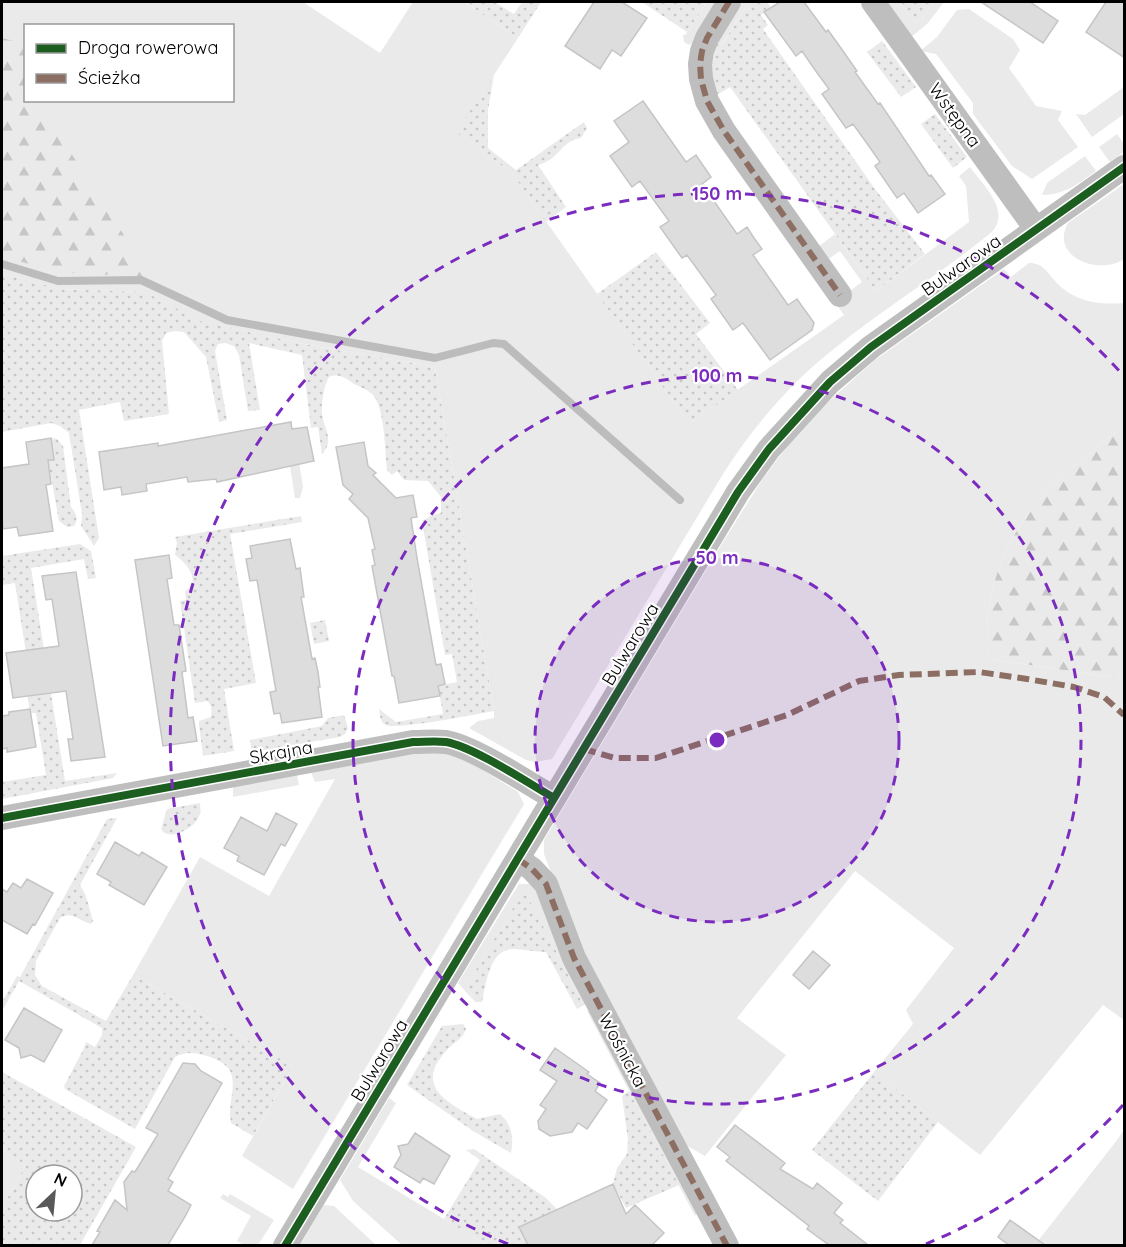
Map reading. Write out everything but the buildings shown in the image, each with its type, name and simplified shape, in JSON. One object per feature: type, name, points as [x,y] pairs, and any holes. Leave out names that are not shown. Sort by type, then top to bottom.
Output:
[{"type":"street","points":[[729,2],[706,38],[702,51],[701,79],[707,101],[724,131],[840,295]]},
{"type":"street","name":"Wstępna","points":[[873,2],[1036,229]]},
{"type":"street","name":"Bulwarowa","points":[[285,1245],[738,492],[769,449],[830,382],[871,347],[1125,167]]},
{"type":"street","name":"Skrajna","points":[[2,818],[413,742],[433,741],[448,742],[481,757],[555,798]]},
{"type":"street","name":"Wośnicka","points":[[518,859],[532,869],[546,885],[574,958],[727,1245]]},
{"type":"green space","points":[[2,2],[303,2],[380,53],[413,2],[464,2],[518,38],[457,132],[512,173],[689,424],[844,315],[835,302],[862,282],[840,251],[827,260],[818,247],[835,234],[876,291],[969,222],[966,186],[959,176],[970,167],[993,198],[998,214],[993,231],[835,348],[803,375],[774,406],[723,474],[552,759],[535,762],[526,760],[469,728],[478,721],[494,718],[494,711],[435,367],[303,344],[199,321],[145,292],[59,289],[2,273]]},
{"type":"green space","points":[[464,2],[494,2],[514,14],[522,2],[541,2],[518,38]]},
{"type":"green space","points":[[642,2],[707,2],[687,32]]},
{"type":"green space","points":[[707,2],[718,2],[696,41],[689,45],[684,42],[683,35]]},
{"type":"green space","points":[[742,2],[749,2],[720,47],[716,43]]},
{"type":"green space","points":[[749,2],[767,2],[771,7],[761,15],[768,25],[763,29],[875,189],[925,254],[876,291],[730,87],[715,96],[709,79],[716,43],[721,46]]},
{"type":"green space","points":[[885,2],[899,2],[915,23],[922,19],[934,2],[944,2],[928,23],[910,38]]},
{"type":"green space","points":[[899,2],[934,2],[922,19],[915,23]]},
{"type":"green space","points":[[969,9],[1013,39],[1020,50],[1009,68],[1036,106],[1062,111],[1058,120],[1078,147],[1032,179],[1012,166],[973,114],[973,103],[936,54],[920,51],[937,37],[957,10]]},
{"type":"green space","points":[[2,38],[21,43],[24,53],[24,102],[42,102],[47,116],[151,277],[56,272],[2,256]]},
{"type":"green space","points":[[882,41],[916,87],[901,97],[867,52]]},
{"type":"green space","points":[[494,75],[488,110],[488,148],[516,170],[584,122],[587,128],[581,138],[569,143],[551,159],[538,165],[566,207],[546,222],[512,173],[456,132]]},
{"type":"green space","points":[[1124,87],[1124,114],[1092,137],[1076,114],[1085,115]]},
{"type":"green space","points":[[935,114],[967,157],[953,168],[921,124]]},
{"type":"green space","points":[[1117,134],[1124,144],[1124,152],[1110,162],[1099,147]]},
{"type":"green space","points":[[1085,156],[1096,171],[1064,191],[1042,195],[1047,183]]},
{"type":"green space","points":[[1124,184],[1124,259],[1114,264],[1102,265],[1080,260],[1071,254],[1065,245],[1064,235],[1068,223]]},
{"type":"green space","points":[[656,252],[710,323],[696,334],[738,390],[689,424],[597,294]]},
{"type":"green space","points":[[1029,263],[1041,266],[1062,288],[1078,298],[1105,303],[1124,303],[1124,426],[1055,484],[1035,505],[1019,527],[1005,552],[995,581],[987,624],[989,659],[1124,679],[1124,1020],[1103,1005],[980,1155],[874,1072],[913,1024],[906,1010],[954,948],[855,871],[737,1018],[786,1055],[705,1156],[682,1143],[578,944],[544,854],[544,840],[762,480],[809,419],[875,360],[1004,269],[1011,277]]},
{"type":"green space","points":[[2,273],[59,289],[145,292],[200,321],[303,344],[435,367],[494,711],[405,725],[386,725],[381,721],[379,709],[396,722],[443,714],[438,686],[457,682],[452,654],[445,655],[422,521],[441,513],[441,497],[428,481],[404,480],[397,471],[392,475],[387,470],[382,417],[376,399],[371,393],[342,377],[329,377],[322,400],[328,444],[322,454],[318,427],[311,428],[302,355],[249,343],[260,410],[248,411],[239,355],[234,346],[225,343],[218,344],[215,351],[227,420],[219,422],[206,357],[184,332],[166,333],[162,341],[169,414],[124,421],[120,402],[79,410],[99,538],[94,546],[81,526],[82,514],[69,433],[51,423],[2,432]]},
{"type":"green space","points":[[1124,426],[1124,679],[989,659],[987,619],[995,581],[1005,552],[1019,527],[1035,505],[1055,484]]},
{"type":"green space","points":[[51,438],[57,439],[63,446],[71,507],[76,516],[74,526],[67,527],[59,521],[48,460],[54,459]]},
{"type":"green space","points":[[299,462],[303,487],[300,498],[295,498],[290,466]]},
{"type":"green space","points":[[301,516],[302,522],[230,534],[256,683],[224,689],[234,751],[203,756],[199,721],[211,717],[211,708],[207,701],[195,703],[180,601],[186,600],[185,591],[190,587],[192,578],[188,568],[175,555],[177,543],[175,537]]},
{"type":"green space","points":[[80,544],[91,551],[96,578],[88,579],[84,559],[31,568],[65,781],[117,773],[113,778],[2,799],[2,782],[46,775],[36,713],[30,713],[26,653],[15,583],[2,585],[2,556]]},
{"type":"green space","points":[[325,620],[329,641],[314,644],[310,623]]},
{"type":"green space","points":[[344,715],[348,728],[340,737],[252,752],[250,740],[322,726],[328,718]]},
{"type":"green space","points":[[420,752],[448,752],[470,762],[518,792],[524,804],[293,1189],[242,1156],[293,1066],[133,975],[200,857],[269,896],[335,779],[315,782],[311,772]]},
{"type":"green space","points":[[297,775],[299,785],[233,797],[233,787]]},
{"type":"green space","points":[[200,803],[198,818],[183,832],[170,834],[161,829],[167,809]]},
{"type":"green space","points":[[117,818],[80,885],[86,896],[93,921],[91,924],[68,915],[60,918],[36,961],[35,975],[42,986],[106,1021],[133,975],[293,1066],[253,1136],[231,1123],[232,1076],[228,1068],[220,1062],[195,1053],[175,1057],[135,1129],[65,1089],[64,1086],[86,1042],[95,1047],[102,1035],[102,1028],[19,981],[2,1011],[2,1002],[17,976],[20,977],[107,819]]},
{"type":"green space","points":[[519,884],[531,884],[537,889],[588,1003],[584,1005],[524,891],[467,985],[475,1002],[458,983]]},
{"type":"green space","points":[[524,890],[584,1005],[577,1009],[546,952],[513,949],[499,955],[490,969],[482,1002],[475,1002],[467,985]]},
{"type":"green space","points":[[591,1009],[699,1210],[695,1216],[587,1011]]},
{"type":"green space","points":[[463,1024],[466,1029],[463,1035],[438,1062],[433,1073],[434,1083],[445,1099],[477,1119],[500,1114],[507,1122],[511,1132],[511,1153],[473,1131],[407,1085],[442,1026]]},
{"type":"green space","points":[[2,1072],[136,1147],[80,1245],[2,1245],[2,1208],[24,1169],[24,1223],[84,1223],[84,1163],[24,1164],[2,1151]]},
{"type":"green space","points":[[874,1072],[938,1122],[878,1201],[812,1150]]},
{"type":"green space","points":[[629,1091],[679,1185],[626,1208],[613,1184],[617,1168],[627,1154],[628,1140],[622,1096]]},
{"type":"green space","points":[[389,1098],[396,1103],[358,1167],[487,1245],[402,1245],[353,1201],[340,1180]]},
{"type":"green space","points":[[1124,1130],[1124,1245],[1034,1246],[1114,1144]]},
{"type":"green space","points":[[474,1149],[546,1198],[558,1210],[520,1227],[528,1245],[487,1245],[444,1219],[480,1160],[466,1150]]},
{"type":"green space","points":[[2,1151],[24,1164],[24,1169],[2,1208]]},
{"type":"green space","points":[[223,1194],[228,1197],[230,1194],[274,1220],[258,1245],[244,1245],[237,1241],[251,1216],[220,1198]]},
{"type":"green space","points":[[324,1205],[334,1206],[376,1245],[300,1245]]},
{"type":"waterway","points":[[2,264],[58,281],[141,280],[227,320],[435,358],[493,343],[504,344],[680,500]]},
{"type":"marked path","points":[[729,2],[707,38],[702,51],[701,79],[707,101],[724,131],[840,295]]},
{"type":"marked path","points":[[584,749],[615,758],[656,758],[787,715],[859,681],[899,675],[979,672],[1074,687],[1104,697],[1124,715]]},
{"type":"marked path","points":[[518,859],[532,869],[546,884],[574,958],[727,1246]]},
{"type":"cycle path","points":[[285,1246],[738,492],[769,449],[830,382],[871,347],[1124,167]]},
{"type":"cycle path","points":[[2,818],[413,742],[446,742],[458,745],[486,758],[554,798]]}]
